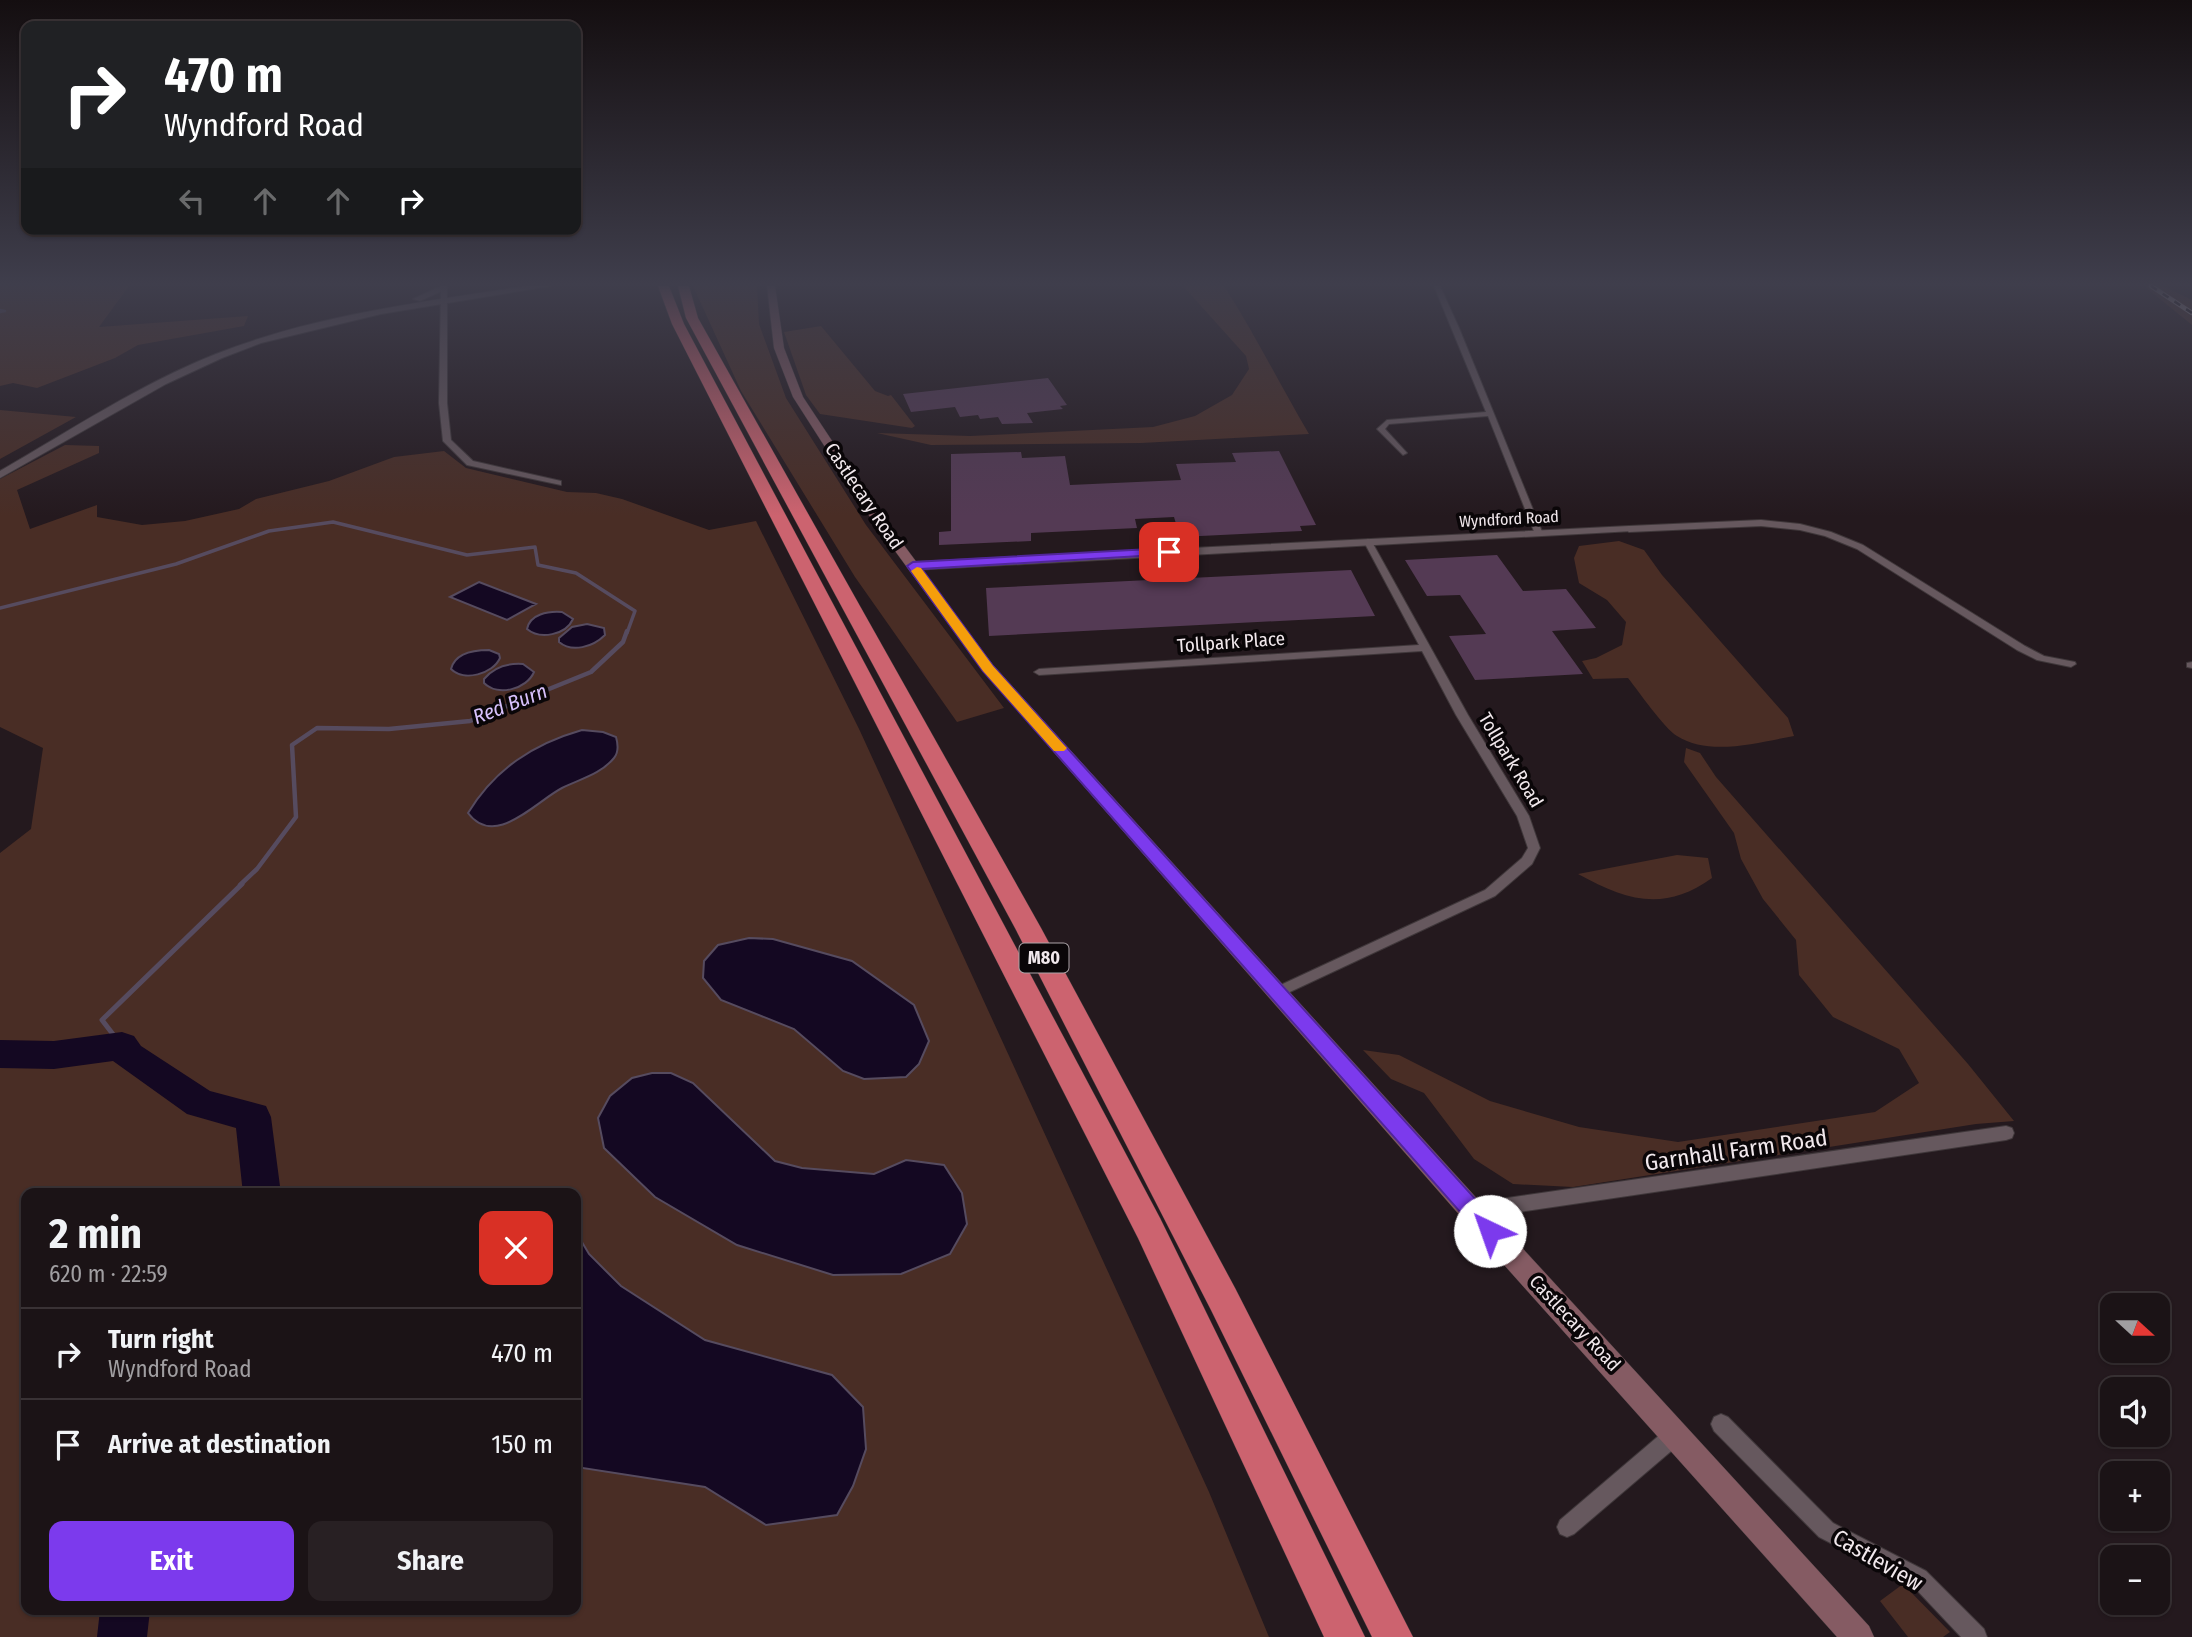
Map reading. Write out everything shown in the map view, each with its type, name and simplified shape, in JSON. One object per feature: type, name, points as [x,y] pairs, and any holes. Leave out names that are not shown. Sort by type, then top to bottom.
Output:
[{"type":"highway","name":"M80","points":[[698,362],[1149,1228],[1345,1637]]},
{"type":"highway","name":"M80","points":[[716,362],[1028,928],[1158,1175],[1393,1637]]},
{"type":"main road","name":"Castlecary Road","points":[[785,362],[798,397],[872,511],[988,668],[1472,1211],[1858,1637]]},
{"type":"street","points":[[0,465],[141,386],[190,362]]},
{"type":"street","points":[[0,475],[144,392],[205,362]]},
{"type":"street","points":[[445,362],[443,403],[447,441],[470,463],[558,483]]},
{"type":"street","points":[[1469,362],[1539,534]]},
{"type":"street","points":[[1403,453],[1381,429],[1387,422],[1491,414]]},
{"type":"street","name":"Wyndford Road","points":[[913,566],[1761,523],[1801,527],[1860,547],[2021,648],[2041,657],[2070,664]]},
{"type":"street","name":"Tollpark Road","points":[[1277,993],[1490,893],[1527,861],[1534,848],[1523,816],[1462,715],[1368,542]]},
{"type":"street","name":"Tollpark Place","points":[[1039,672],[1426,648]]},
{"type":"street","name":"Garnhall Farm Road","points":[[1472,1211],[2006,1133]]},
{"type":"street","name":"Castleview","points":[[1721,1424],[1826,1530],[1919,1578],[1976,1637]]},
{"type":"street","points":[[1567,1527],[1676,1434]]},
{"type":"shaded area","points":[[0,362],[104,362],[37,388],[13,383],[0,386]]},
{"type":"shaded area","points":[[728,362],[773,362],[786,398],[866,525],[1004,708],[957,722],[855,577],[741,391]]},
{"type":"shaded area","points":[[795,362],[851,362],[875,391],[891,395],[915,426],[912,428],[820,414],[806,395]]},
{"type":"shaded area","points":[[1247,362],[1269,362],[1309,434],[1141,443],[931,445],[877,433],[970,436],[1153,427],[1195,416],[1232,395],[1249,369]]},
{"type":"shaded area","points":[[0,410],[76,417],[0,459]]},
{"type":"shaded area","points":[[65,445],[99,446],[99,453],[17,490],[30,529],[97,505],[97,517],[142,525],[185,521],[239,509],[256,499],[329,481],[394,457],[444,451],[466,468],[567,492],[596,493],[622,499],[709,530],[756,521],[860,731],[1209,1492],[1269,1637],[0,1637],[0,853],[31,829],[43,748],[0,727],[0,479]],"holes":[[[773,939],[852,961],[843,1071],[794,1029],[721,1000],[730,941]],[[693,1083],[775,1161],[802,1168],[874,1174],[906,1160],[737,1245]]]},
{"type":"shaded area","points":[[1619,541],[1644,550],[1662,575],[1788,718],[1794,736],[1735,746],[1704,746],[1677,736],[1665,726],[1628,678],[1593,679],[1582,661],[1596,658],[1622,645],[1626,622],[1607,600],[1579,583],[1574,558],[1579,546]]},
{"type":"shaded area","points":[[479,582],[536,604],[507,620],[450,597]]},
{"type":"shaded area","points":[[562,612],[573,619],[559,632],[545,635],[527,629],[536,617]]},
{"type":"shaded area","points":[[587,624],[604,628],[605,635],[595,643],[576,648],[559,642],[559,638],[572,627]]},
{"type":"shaded area","points":[[489,650],[499,654],[500,658],[485,672],[463,675],[451,669],[461,656]]},
{"type":"shaded area","points":[[523,664],[534,672],[519,687],[497,690],[484,683],[484,679],[497,669]]},
{"type":"shaded area","points":[[582,730],[603,732],[616,737],[617,753],[609,764],[562,788],[502,825],[479,823],[468,813],[490,783],[517,760],[547,743]]},
{"type":"shaded area","points":[[1686,748],[1700,753],[1716,777],[1968,1064],[2014,1121],[1976,1124],[1573,1187],[1513,1184],[1474,1159],[1424,1093],[1391,1079],[1363,1050],[1399,1055],[1490,1101],[1579,1127],[1678,1142],[1875,1112],[1919,1083],[1899,1049],[1833,1017],[1799,975],[1796,940],[1763,899],[1741,859],[1734,833],[1684,762]]},
{"type":"shaded area","points":[[1677,855],[1708,858],[1712,878],[1677,896],[1645,899],[1612,891],[1578,874]]},
{"type":"shaded area","points":[[749,938],[773,939],[852,961],[914,1005],[929,1041],[919,1064],[906,1077],[864,1079],[843,1071],[794,1029],[721,1000],[703,978],[704,961],[718,945]]},
{"type":"shaded area","points":[[652,1073],[671,1073],[693,1083],[775,1161],[802,1168],[874,1174],[906,1160],[944,1165],[962,1193],[967,1224],[950,1254],[901,1274],[833,1275],[737,1245],[655,1197],[604,1148],[598,1118],[610,1096],[632,1078]]},
{"type":"shaded area","points":[[581,1240],[589,1254],[621,1286],[705,1340],[832,1375],[863,1407],[866,1449],[853,1486],[837,1515],[766,1525],[705,1487],[581,1468]]},
{"type":"shaded area","points":[[1903,1584],[1950,1632],[1943,1637],[1908,1637],[1880,1601]]},
{"type":"building","points":[[1048,378],[1067,405],[1060,406],[1063,409],[1027,413],[1033,423],[1002,424],[998,417],[960,417],[955,407],[911,412],[903,394]]},
{"type":"building","points":[[1279,451],[1316,525],[1300,526],[1302,531],[1180,537],[1174,517],[1135,519],[1137,528],[1031,533],[1031,541],[939,545],[939,532],[951,531],[951,454],[1021,452],[1022,458],[1065,456],[1070,485],[1181,480],[1176,464],[1236,462],[1232,453]]},
{"type":"building","points":[[1497,555],[1523,591],[1566,589],[1596,628],[1552,631],[1583,674],[1475,680],[1449,636],[1486,634],[1460,595],[1427,596],[1405,560]]},
{"type":"building","points":[[1351,570],[1375,616],[989,636],[986,588]]},
{"type":"waterway","name":"Red Burn","points":[[0,608],[176,564],[269,531],[333,522],[467,555],[535,547],[538,565],[576,573],[635,611],[627,633]]},
{"type":"waterway","name":"Red Burn","points":[[240,885],[257,869],[296,817],[292,745],[317,728],[389,729],[470,721],[591,672],[623,642],[627,631]]},
{"type":"waterway","name":"Red Burn","points":[[122,1046],[102,1020],[242,884]]},
{"type":"waterway","name":"Red Burn","points":[[0,1054],[54,1055],[122,1046],[129,1056],[200,1103],[253,1117],[261,1188]]},
{"type":"waterway","name":"Red Burn","points":[[122,1637],[124,1615]]},
{"type":"slow traffic","points":[[917,571],[988,668],[1059,748]]},
{"type":"route","points":[[1169,552],[913,566],[988,668],[1490,1231]]}]
